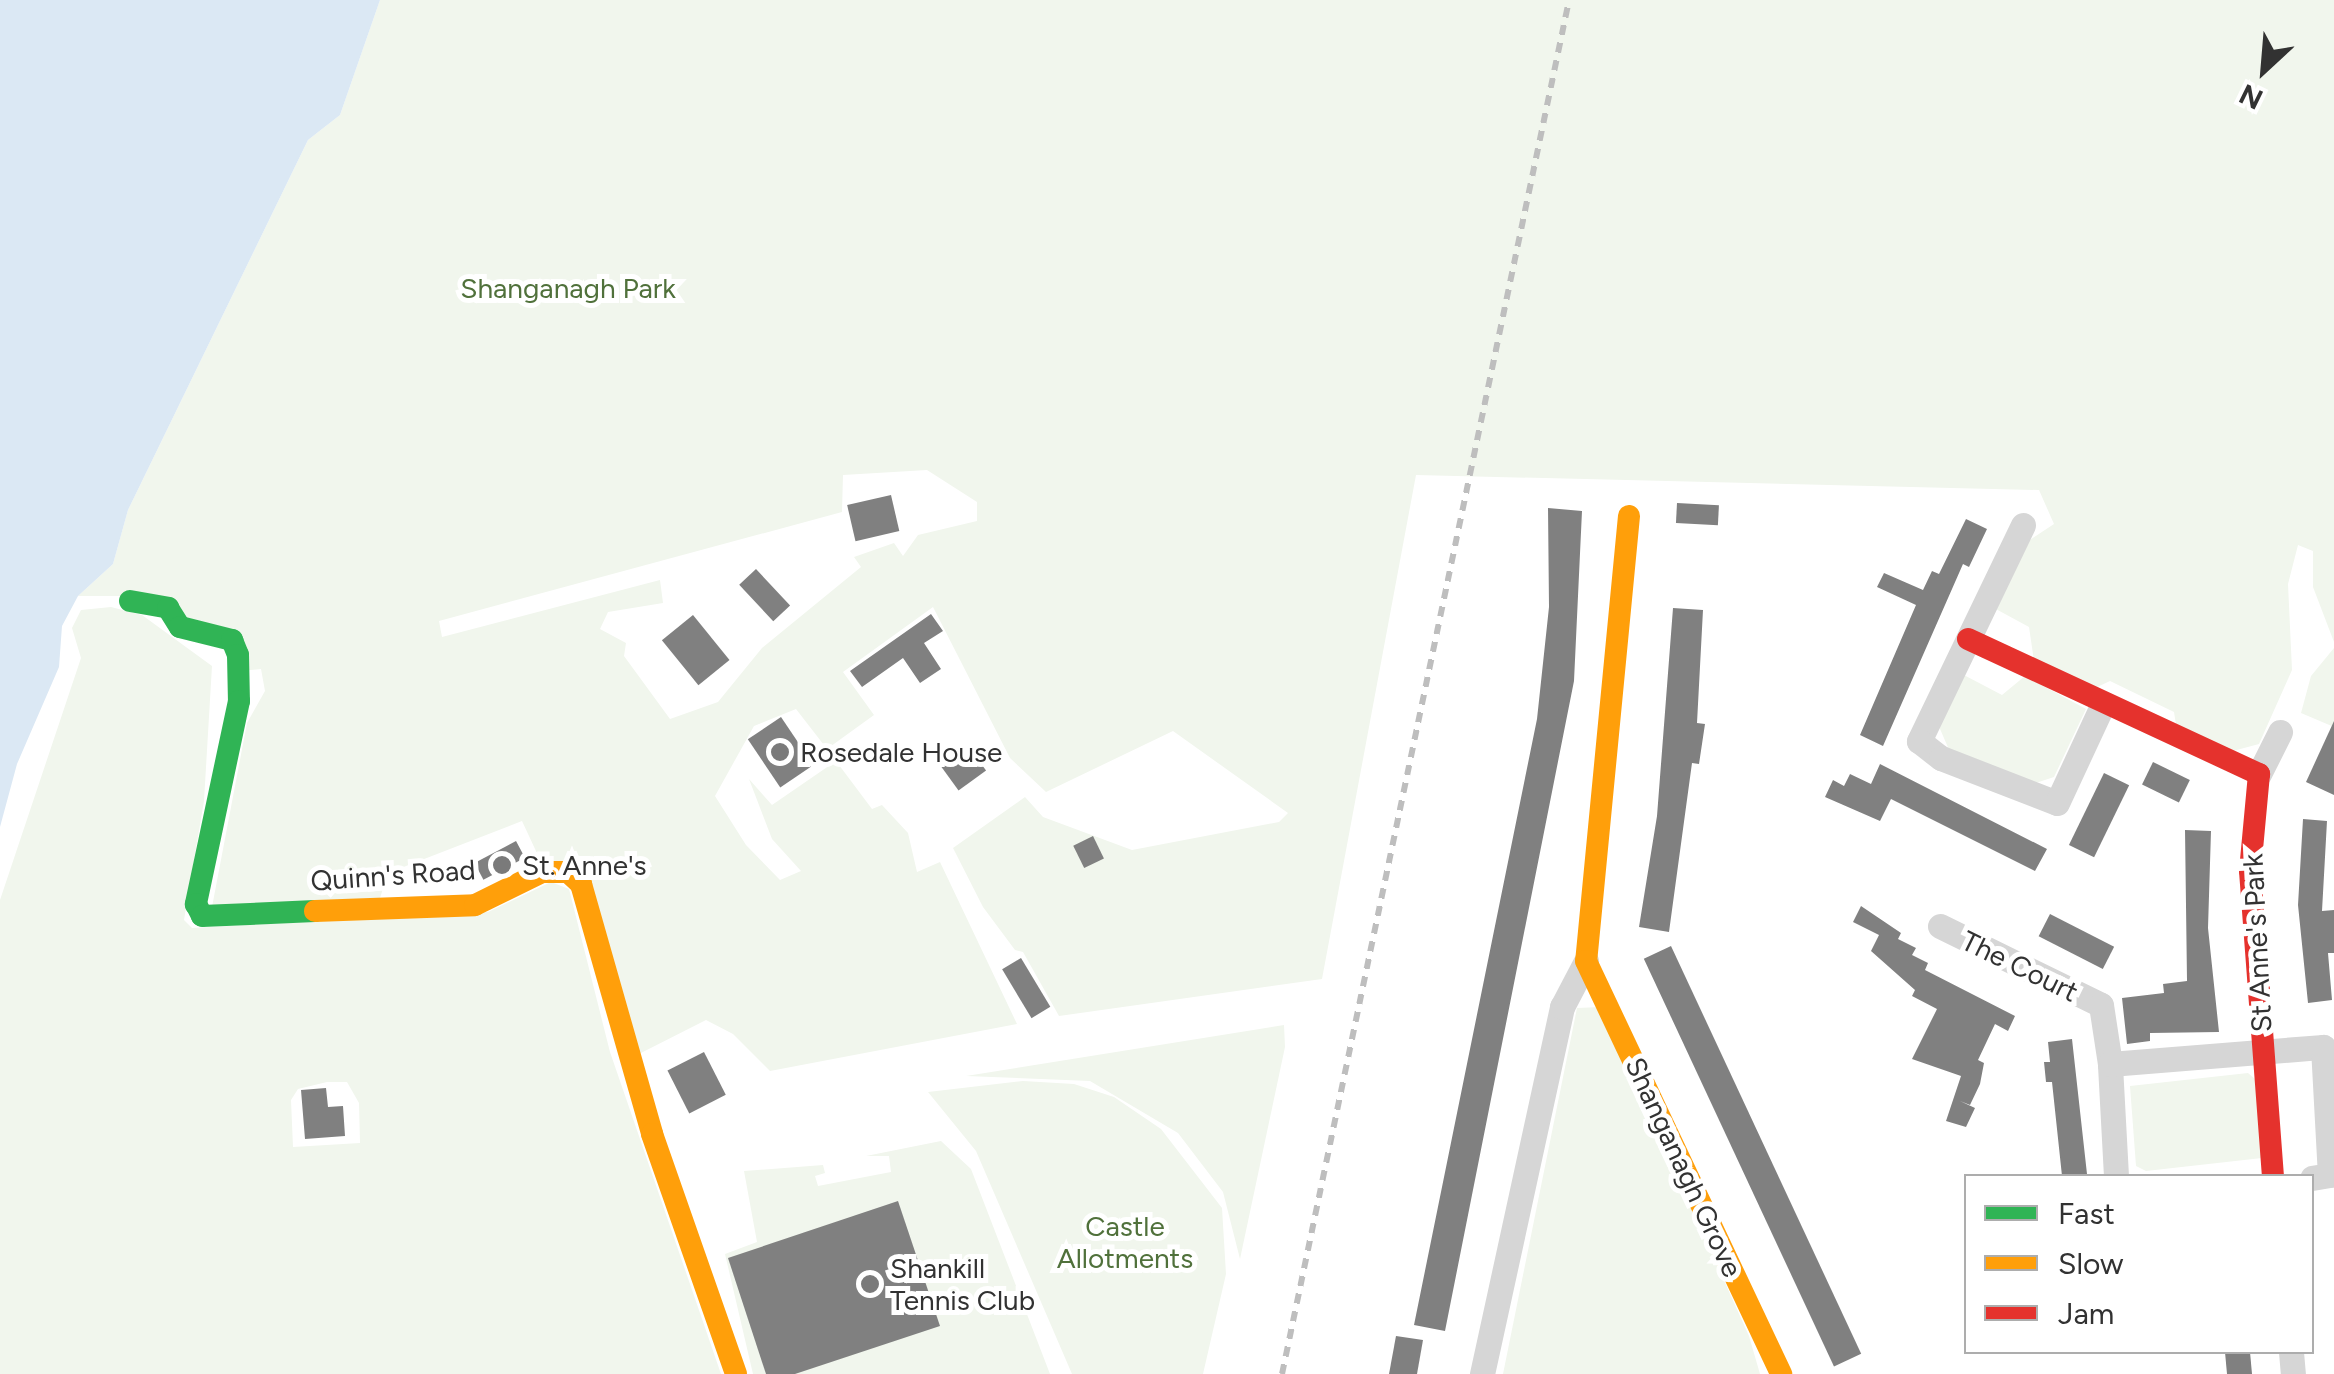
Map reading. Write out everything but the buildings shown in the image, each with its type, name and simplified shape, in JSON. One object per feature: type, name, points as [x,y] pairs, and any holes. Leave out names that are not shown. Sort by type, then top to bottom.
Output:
[{"type":"street","points":[[1482,1374],[1562,1007],[1586,960],[1629,516]]},
{"type":"street","points":[[2023,525],[1918,741],[1941,758],[2057,803],[2103,704]]},
{"type":"street","name":"Quinn's Road","points":[[130,601],[168,608],[180,627],[232,640],[238,655],[240,701],[196,904],[202,916],[476,904],[542,872],[568,872],[581,884],[652,1134],[736,1374]]},
{"type":"street","points":[[1968,639],[2259,774]]},
{"type":"street","name":"St Anne's Park","points":[[2273,1174],[2250,871],[2259,774],[2280,732]]},
{"type":"street","name":"The Court","points":[[1940,926],[2101,1005],[2110,1064]]},
{"type":"street","name":"Shanganagh Grove","points":[[1586,960],[1782,1374]]},
{"type":"street","name":"St Anne's Park","points":[[2110,1064],[2323,1047],[2330,1175],[2314,1178]]},
{"type":"street","points":[[2110,1064],[2116,1174]]},
{"type":"green space","name":"Shanganagh Park","points":[[380,0],[2334,0],[2334,642],[2313,587],[2313,551],[2298,545],[2288,584],[2292,670],[2259,744],[2229,752],[2177,731],[2174,712],[2110,681],[2095,688],[2034,661],[2029,627],[1994,608],[2022,545],[2054,524],[2039,490],[1416,475],[1322,979],[1059,1016],[1023,952],[1015,950],[983,907],[953,848],[1025,797],[1043,817],[1132,850],[1279,822],[1288,813],[1173,731],[1046,792],[1010,758],[933,607],[843,672],[874,715],[827,749],[796,709],[754,726],[715,796],[746,845],[780,880],[801,871],[772,839],[749,779],[772,805],[836,761],[872,809],[882,805],[908,833],[917,872],[940,862],[1017,1024],[770,1071],[733,1034],[706,1020],[635,1056],[588,886],[542,864],[522,821],[388,873],[380,898],[212,907],[247,723],[265,691],[261,669],[240,671],[238,655],[129,596],[78,596],[113,564],[128,510],[308,140],[340,115]],"holes":[[[927,470],[977,502],[977,521],[918,535],[903,556],[894,543],[854,557],[861,567],[762,648],[718,702],[670,719],[624,656],[626,643],[600,629],[608,612],[663,603],[660,580],[442,637],[439,621],[842,512],[843,475]]]},
{"type":"green space","points":[[111,607],[142,615],[212,666],[204,801],[184,920],[192,928],[488,912],[551,882],[569,889],[610,1052],[721,1374],[0,1374],[0,900],[81,658],[72,628],[81,610]],"holes":[[[347,1082],[359,1103],[360,1143],[293,1147],[291,1100],[298,1089]]]},
{"type":"green space","points":[[2334,648],[2334,727],[2301,713],[2311,676]]},
{"type":"green space","points":[[1962,674],[2002,695],[2025,676],[2086,709],[2054,777],[2027,786],[1950,752],[1937,722]]},
{"type":"green space","points":[[1601,1007],[1749,1336],[1760,1374],[1503,1374],[1577,1008]]},
{"type":"green space","points":[[1284,1025],[1285,1047],[1240,1259],[1223,1192],[1178,1133],[1090,1081],[966,1076]]},
{"type":"green space","points":[[2248,1073],[2255,1079],[2262,1158],[2146,1171],[2136,1166],[2130,1086]]},
{"type":"green space","name":"Castle Allotments","points":[[1023,1081],[1074,1084],[1114,1097],[1161,1129],[1222,1208],[1226,1274],[1203,1374],[1072,1374],[976,1151],[928,1092]]},
{"type":"green space","name":"Shankill Tennis Club","points":[[941,1141],[971,1169],[1050,1374],[753,1374],[725,1254],[757,1242],[744,1171],[823,1165],[825,1173],[815,1176],[818,1186],[891,1172],[889,1156],[866,1156]]},
{"type":"shaded area","points":[[0,0],[380,0],[340,115],[308,140],[128,510],[113,564],[78,596],[62,626],[59,667],[17,764],[0,827]]},
{"type":"railway","points":[[1282,1374],[1569,0]]},
{"type":"traffic: fast","points":[[130,601],[168,608],[180,627],[232,640],[238,655],[239,701],[196,904],[202,916],[315,911]]},
{"type":"traffic: slow","points":[[1629,516],[1586,961],[1781,1374]]},
{"type":"traffic: slow","points":[[315,911],[475,905],[542,872],[568,872],[581,884],[652,1134],[736,1374]]},
{"type":"traffic: jam","points":[[1968,639],[2259,774],[2250,871],[2273,1174]]},
{"type":"place","name":"Rosedale House","points":[[780,752]]},
{"type":"place","name":"St. Anne's","points":[[502,865]]},
{"type":"place","name":"Shankill Tennis Club","points":[[870,1284]]}]
